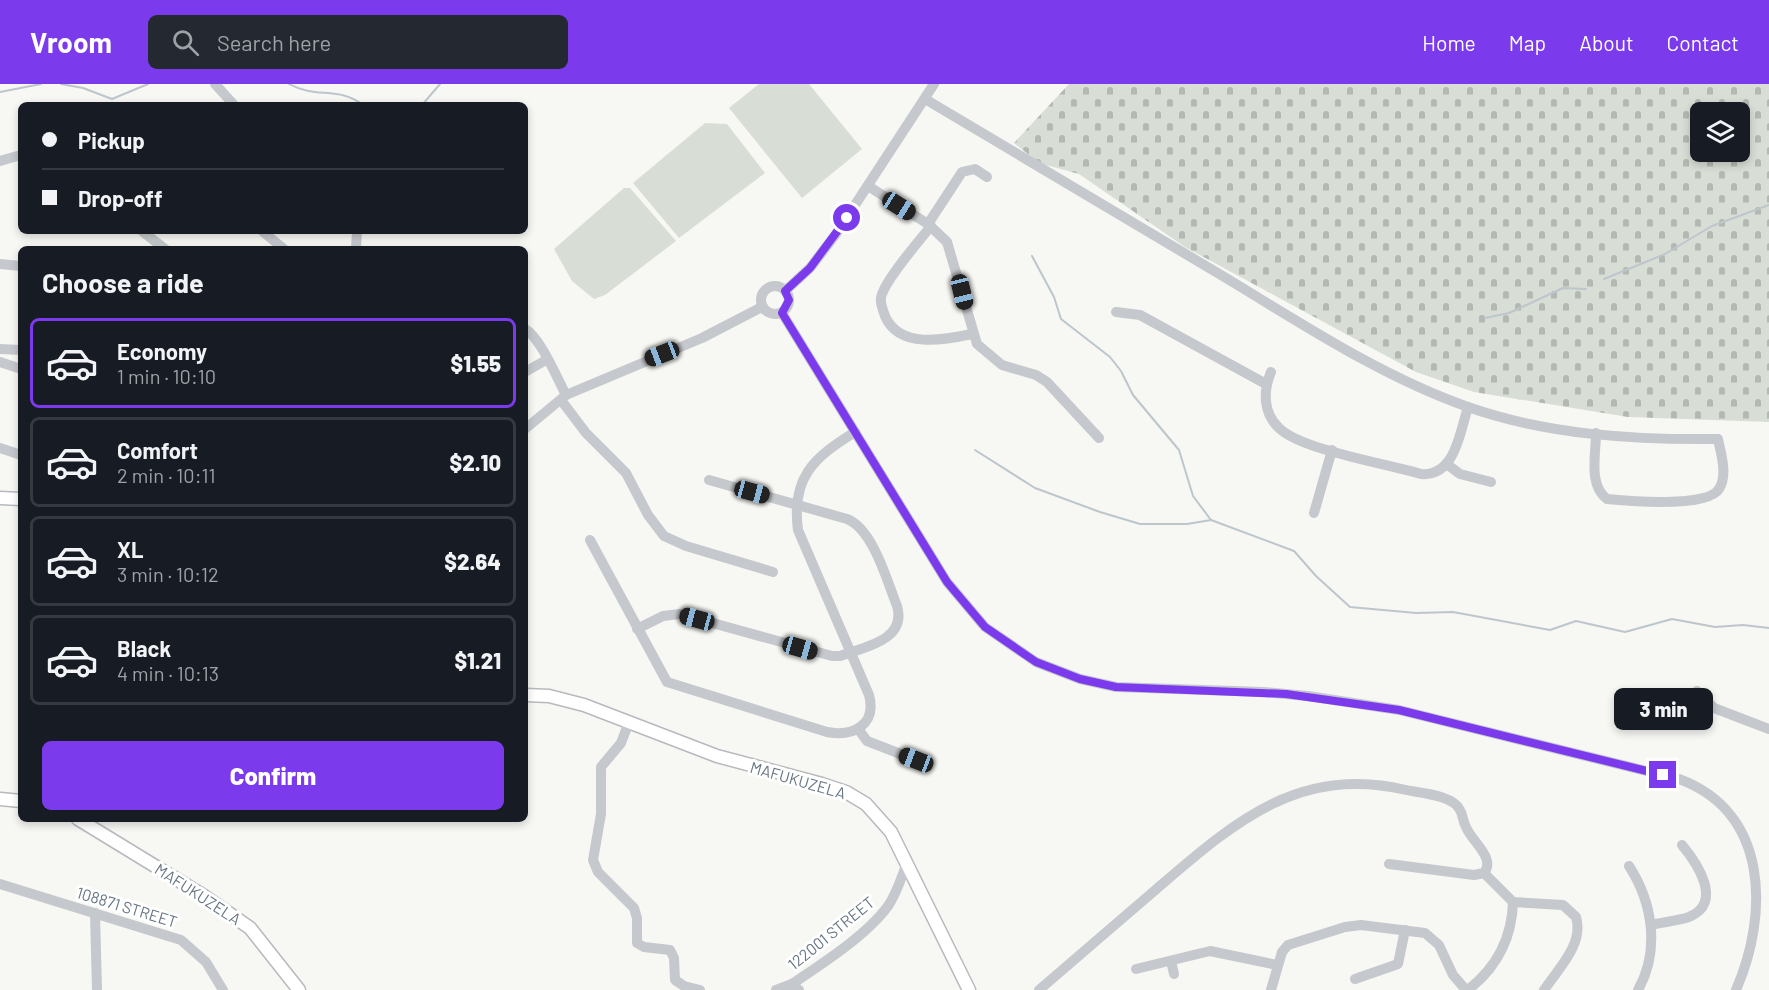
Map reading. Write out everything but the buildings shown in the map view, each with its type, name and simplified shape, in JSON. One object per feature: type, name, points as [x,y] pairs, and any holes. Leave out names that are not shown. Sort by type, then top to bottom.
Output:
[{"type":"main road","points":[[0,498],[18,499]]},
{"type":"main road","name":"MAFUKUZELA","points":[[528,695],[565,699],[717,756],[846,792],[866,804],[880,817],[907,863],[969,990]]},
{"type":"main road","points":[[0,799],[18,801]]},
{"type":"main road","name":"MAFUKUZELA","points":[[83,822],[204,896],[250,928],[299,990]]},
{"type":"street","points":[[215,84],[231,102]]},
{"type":"street","points":[[785,291],[810,268],[868,186],[934,84]]},
{"type":"street","points":[[925,99],[1374,367],[1468,407],[1541,426],[1658,440],[1718,439],[1723,463],[1722,484],[1716,493],[1700,500],[1607,499],[1600,494],[1596,484],[1596,433]]},
{"type":"street","points":[[0,161],[18,156]]},
{"type":"street","points":[[972,334],[935,341],[900,334],[888,323],[881,307],[883,291],[929,225],[962,172],[975,169],[987,177]]},
{"type":"street","points":[[868,186],[929,225],[944,238],[950,249],[972,334],[977,344],[1002,365],[1036,375],[1047,382],[1099,438]]},
{"type":"street","points":[[146,234],[161,246]]},
{"type":"street","points":[[266,234],[280,246]]},
{"type":"street","points":[[0,264],[18,266]]},
{"type":"street","points":[[778,286],[785,291],[789,300],[782,313],[768,314],[762,307],[761,295],[766,289],[778,286]]},
{"type":"street","points":[[528,427],[564,397],[702,338],[762,307]]},
{"type":"street","points":[[1116,312],[1140,315],[1266,384]]},
{"type":"street","points":[[782,313],[947,582],[985,627],[1036,662],[1080,679],[1116,687],[1297,695],[1399,710],[1679,779],[1717,798],[1732,812],[1764,866],[1760,939],[1750,968],[1736,990]]},
{"type":"street","points":[[528,331],[533,334],[564,397],[586,433],[626,473],[648,515],[664,536],[686,546],[773,572]]},
{"type":"street","points":[[0,349],[18,350]]},
{"type":"street","points":[[528,370],[546,360]]},
{"type":"street","points":[[0,362],[18,368]]},
{"type":"street","points":[[1271,372],[1266,384],[1267,407],[1277,427],[1294,439],[1421,474],[1433,474],[1448,465],[1468,407]]},
{"type":"street","points":[[590,540],[661,674],[675,686],[827,732],[840,735],[859,730],[870,715],[871,701],[798,530],[795,504],[807,471],[832,446],[855,432]]},
{"type":"street","points":[[0,448],[18,453]]},
{"type":"street","points":[[1314,513],[1332,450]]},
{"type":"street","points":[[1448,465],[1460,474],[1491,482]]},
{"type":"street","points":[[637,629],[663,616],[680,614],[821,654],[840,656],[892,635],[899,621],[897,606],[870,541],[860,526],[847,519],[710,480]]},
{"type":"street","points":[[1697,691],[1714,708],[1769,729]]},
{"type":"street","points":[[629,722],[621,743],[601,767],[601,814],[593,860],[598,872],[634,908],[638,918],[637,943],[644,947],[670,950],[674,958],[675,980],[684,986],[700,990]]},
{"type":"street","points":[[859,730],[867,741],[916,760]]},
{"type":"street","points":[[1039,990],[1221,833],[1271,802],[1315,789],[1350,785],[1390,786],[1456,804],[1465,827],[1488,860],[1489,867],[1484,873],[1474,875],[1389,864]]},
{"type":"street","points":[[1651,925],[1688,917],[1698,912],[1704,903],[1706,892],[1698,864],[1682,844]]},
{"type":"street","name":"122001 STREET","points":[[776,990],[796,987],[887,908],[897,891],[907,863]]},
{"type":"street","points":[[1629,866],[1638,880],[1651,925],[1652,952],[1648,973],[1638,990]]},
{"type":"street","points":[[1484,873],[1514,902],[1563,905],[1576,917],[1578,937],[1575,946],[1544,990]]},
{"type":"street","name":"108871 STREET","points":[[0,884],[182,940],[207,962],[223,990]]},
{"type":"street","points":[[1271,990],[1282,952],[1288,945],[1345,927],[1361,925],[1405,930],[1432,937],[1439,945],[1453,975],[1467,990],[1486,975],[1511,933],[1514,902]]},
{"type":"street","points":[[95,913],[97,990]]},
{"type":"street","points":[[1355,979],[1398,964],[1405,930]]},
{"type":"street","points":[[1136,969],[1210,951],[1278,965]]},
{"type":"street","points":[[1171,961],[1174,974]]},
{"type":"green space","points":[[759,84],[809,84],[862,149],[802,198],[729,108]]},
{"type":"green space","points":[[1069,84],[1769,84],[1769,422],[1628,417],[1474,392],[1416,372],[1185,247],[1079,174],[1039,163],[1014,143]]},
{"type":"green space","points":[[705,123],[727,124],[765,173],[679,238],[633,183]]},
{"type":"green space","points":[[624,188],[630,188],[676,241],[605,295],[594,299],[572,281],[554,249]]},
{"type":"waterway","points":[[0,92],[41,84]]},
{"type":"waterway","points":[[61,84],[83,88],[112,99],[148,84]]},
{"type":"waterway","points":[[289,84],[309,91],[345,96],[358,102]]},
{"type":"waterway","points":[[425,102],[440,84]]},
{"type":"waterway","points":[[1604,279],[1665,254],[1712,226],[1769,205]]},
{"type":"waterway","points":[[1032,256],[1054,297],[1061,319],[1110,357],[1121,371],[1133,395],[1179,450],[1193,496],[1211,520]]},
{"type":"waterway","points":[[1485,318],[1509,313],[1563,288],[1586,289]]},
{"type":"waterway","points":[[975,450],[1035,488],[1100,512],[1140,524],[1187,524],[1211,520],[1294,551],[1316,576],[1350,607],[1416,613],[1453,612],[1550,630],[1576,621],[1625,632],[1672,619],[1715,627],[1743,625],[1769,628]]},
{"type":"route","points":[[847,218],[810,268],[785,291],[789,300],[786,310],[782,313],[947,582],[985,627],[1007,644],[1056,671],[1098,684],[1132,688],[1263,692],[1308,696],[1399,710],[1663,775]]}]
